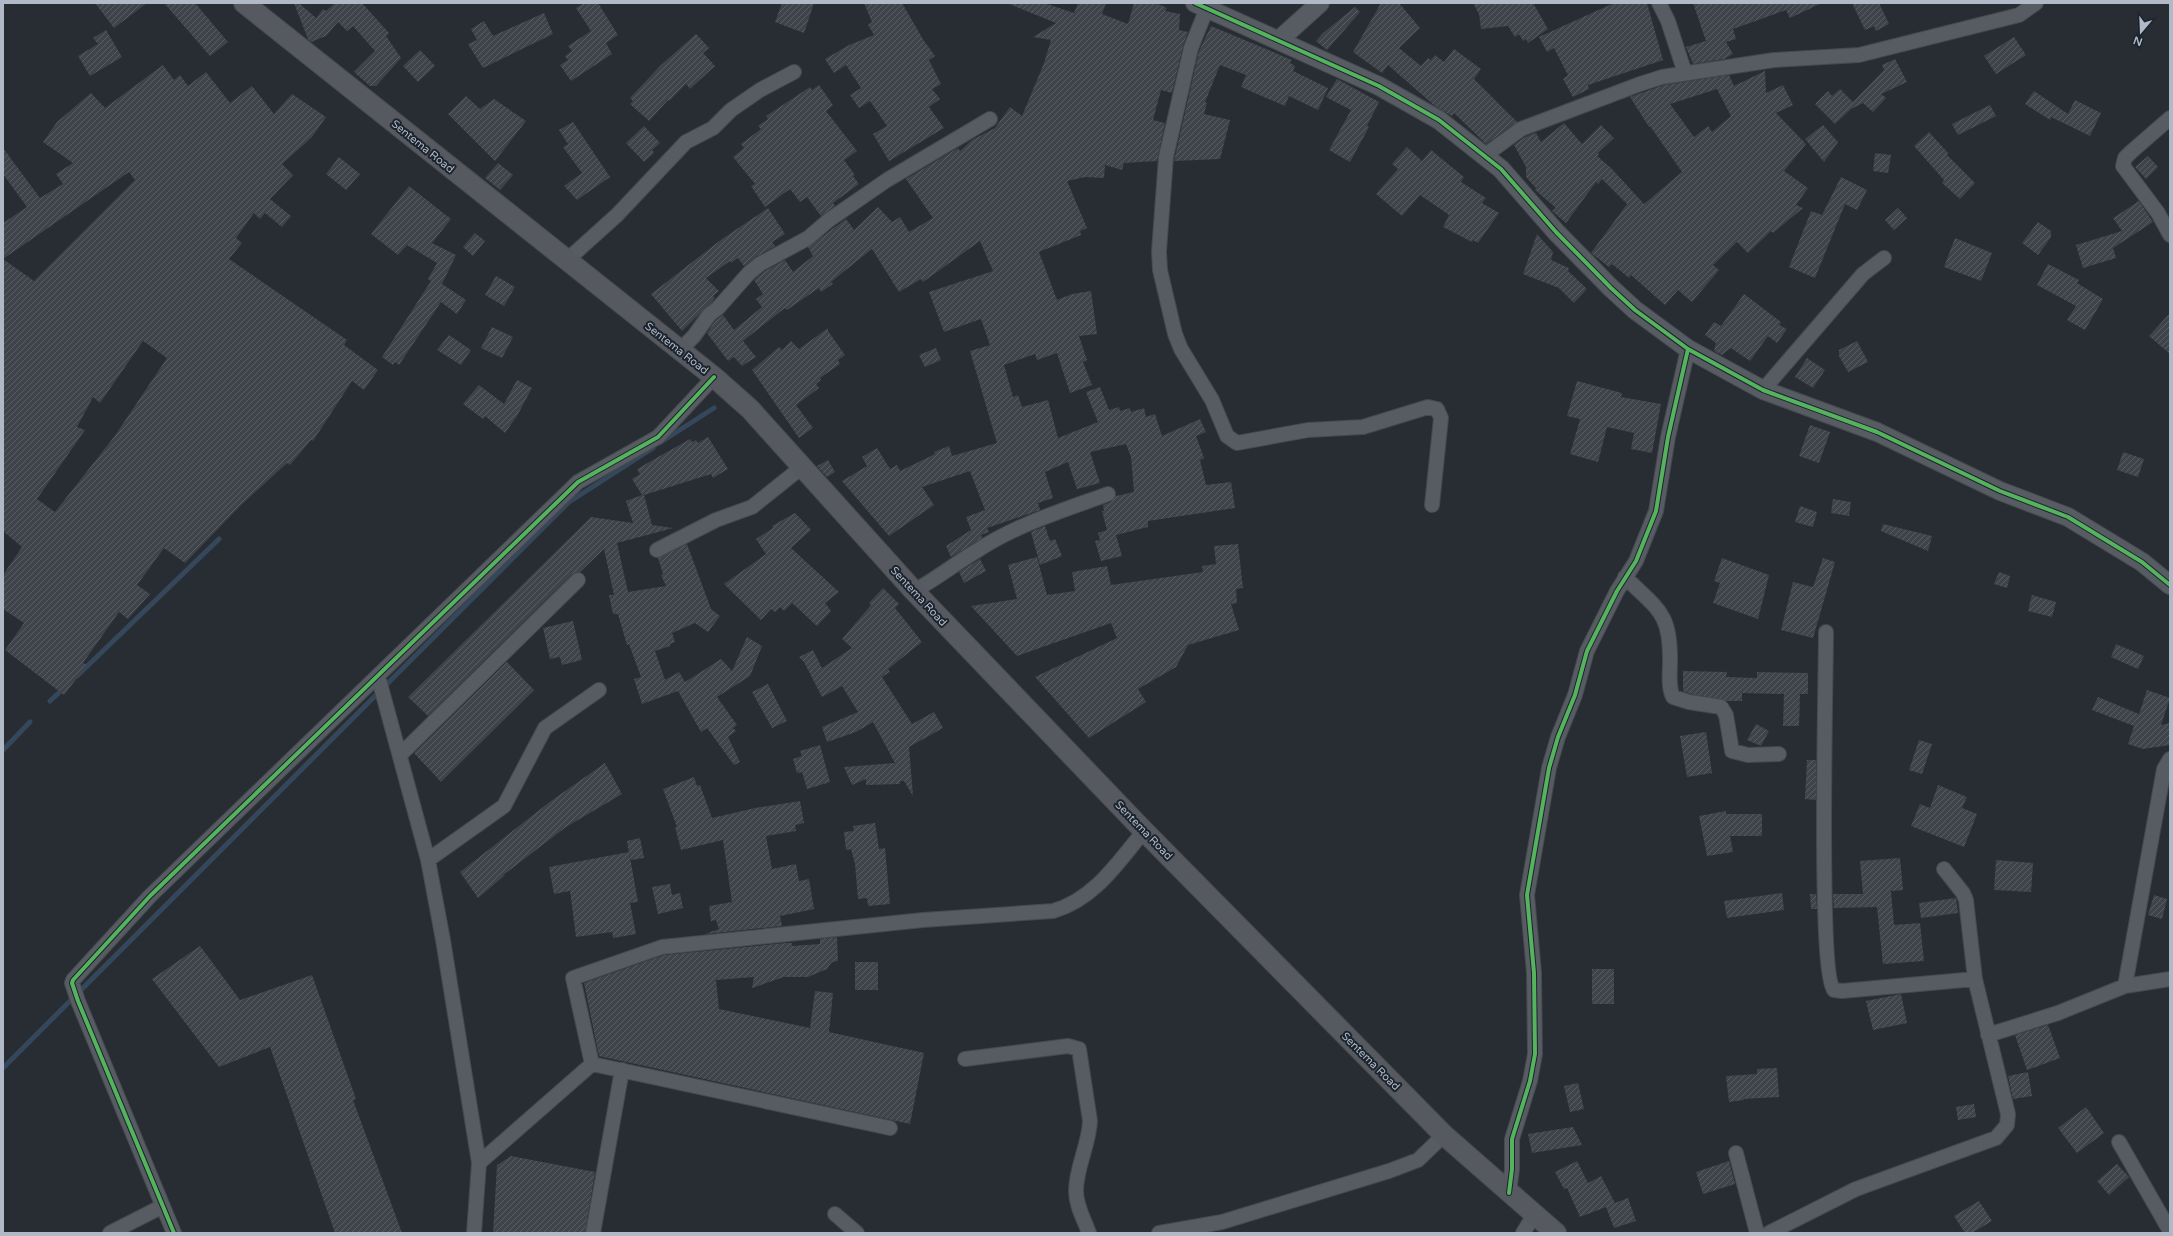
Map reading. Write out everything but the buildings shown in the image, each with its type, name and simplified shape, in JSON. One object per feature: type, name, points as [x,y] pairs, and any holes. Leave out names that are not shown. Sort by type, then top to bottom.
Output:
[{"type":"main road","name":"Sentema Road","points":[[244,3],[566,261],[714,377],[750,409],[914,591],[1144,831],[1444,1135],[1556,1233]]},
{"type":"street","points":[[1279,40],[1320,3]]},
{"type":"street","points":[[1659,3],[1668,21],[1685,73]]},
{"type":"street","points":[[1484,156],[1520,129],[1640,84],[1685,73],[1774,60],[1859,55],[2019,15],[2036,3]]},
{"type":"street","points":[[1432,505],[1441,418],[1437,409],[1428,407],[1363,427],[1308,430],[1238,443],[1227,436],[1212,400],[1181,349],[1165,295],[1158,251],[1166,157],[1201,6],[1379,86],[1421,109],[1453,129],[1501,170],[1556,232],[1611,288],[1635,310],[1688,349],[1762,390],[1877,432],[1994,488],[2068,517],[2136,558],[2170,585]]},
{"type":"street","points":[[566,261],[617,215],[686,142],[713,128],[731,110],[755,94],[794,72]]},
{"type":"street","points":[[2170,118],[2125,158],[2123,166],[2158,213],[2170,235]]},
{"type":"street","points":[[680,350],[694,336],[709,315],[718,308],[749,273],[760,264],[808,238],[829,220],[887,180],[990,119]]},
{"type":"street","points":[[1762,390],[1863,274],[1884,258]]},
{"type":"street","points":[[1509,1193],[1512,1168],[1512,1139],[1530,1081],[1535,1054],[1534,973],[1527,895],[1549,768],[1558,737],[1575,695],[1587,651],[1596,630],[1646,538],[1656,511],[1668,437],[1688,349]]},
{"type":"street","points":[[174,1233],[77,997],[72,983],[73,980],[150,896],[380,681],[578,482],[658,437],[714,377]]},
{"type":"street","points":[[658,550],[716,520],[752,507],[802,467]]},
{"type":"street","points":[[914,591],[935,579],[979,549],[1018,529],[1058,511],[1108,494]]},
{"type":"street","points":[[1625,577],[1661,612],[1666,620],[1669,631],[1670,680],[1672,697],[1689,702],[1721,707],[1726,715],[1732,751],[1748,755],[1779,754]]},
{"type":"street","points":[[400,756],[578,580]]},
{"type":"street","points":[[1826,632],[1824,845],[1827,947],[1830,984],[1834,990],[1842,991],[1975,979]]},
{"type":"street","points":[[380,681],[428,860],[443,940],[478,1162],[474,1233]]},
{"type":"street","points":[[428,860],[504,806],[545,728],[599,690]]},
{"type":"street","points":[[2125,986],[2164,769],[2170,759]]},
{"type":"street","points":[[592,1064],[573,978],[662,947],[923,920],[1053,911],[1065,908],[1082,899],[1107,876],[1144,831]]},
{"type":"street","points":[[1769,1233],[1856,1189],[2000,1136],[2007,1125],[2008,1114],[1975,979],[1966,900],[1963,893],[1944,869]]},
{"type":"street","points":[[1988,1034],[2058,1013],[2125,986],[2170,979]]},
{"type":"street","points":[[965,1059],[1068,1046],[1079,1049],[1090,1121],[1090,1132],[1076,1191],[1079,1209],[1088,1233]]},
{"type":"street","points":[[592,1064],[890,1128]]},
{"type":"street","points":[[478,1162],[592,1064]]},
{"type":"street","points":[[593,1233],[622,1070]]},
{"type":"street","points":[[1159,1233],[1222,1222],[1389,1171],[1418,1160],[1444,1135]]},
{"type":"street","points":[[2120,1142],[2151,1200],[2170,1230]]},
{"type":"street","points":[[1736,1153],[1757,1233]]},
{"type":"street","points":[[110,1233],[163,1206]]},
{"type":"street","points":[[835,1214],[857,1233]]},
{"type":"street","points":[[1523,1233],[1534,1215]]},
{"type":"waterway","points":[[661,442],[714,408]]},
{"type":"waterway","points":[[3,1068],[569,502],[653,448]]},
{"type":"waterway","points":[[77,676],[219,539]]},
{"type":"waterway","points":[[50,701],[64,688]]},
{"type":"waterway","points":[[3,750],[30,722]]},
{"type":"cycle path","points":[[1195,3],[1379,86],[1439,120],[1501,169],[1556,232],[1611,288],[1635,310],[1688,349],[1763,390],[1877,432],[2000,491],[2068,517],[2142,562],[2170,585]]},
{"type":"cycle path","points":[[1509,1193],[1512,1169],[1512,1139],[1530,1081],[1535,1054],[1534,973],[1527,895],[1549,768],[1558,737],[1575,695],[1587,651],[1617,591],[1636,561],[1656,511],[1668,437],[1688,349]]},
{"type":"cycle path","points":[[174,1233],[78,1001],[72,983],[73,980],[150,896],[578,482],[658,437],[714,377]]}]
